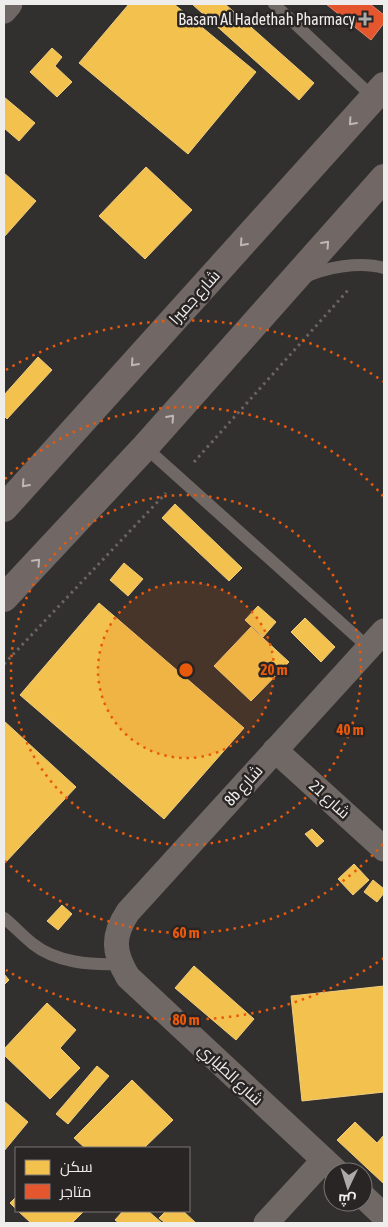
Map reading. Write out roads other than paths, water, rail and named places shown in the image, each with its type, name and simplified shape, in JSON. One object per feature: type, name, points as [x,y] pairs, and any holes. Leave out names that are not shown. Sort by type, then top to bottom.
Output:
[{"type":"main road","name":"شارع جميرا","points":[[4,508],[379,92]]},
{"type":"main road","points":[[4,598],[145,447],[384,178]]},
{"type":"street","points":[[4,11],[10,4]]},
{"type":"street","name":"8b شارع","points":[[118,955],[121,922],[128,912],[377,639]]},
{"type":"street","name":"شارع 21","points":[[275,750],[384,849]]},
{"type":"street","name":"شارع الطياري","points":[[118,955],[128,977],[138,987],[326,1162]]},
{"type":"street","points":[[266,1223],[323,1172]]},
{"type":"street","points":[[373,1206],[384,1216]]},
{"type":"lane","points":[[274,4],[379,92]]},
{"type":"lane","points":[[289,285],[306,276],[334,268],[371,264],[384,268]]},
{"type":"lane","points":[[145,447],[180,479],[377,639]]},
{"type":"lane","points":[[4,918],[35,945],[54,955],[76,962],[98,965],[118,955]]},
{"type":"place","name":"Basam Al Hadethah Pharmacy","points":[[365,19]]}]
